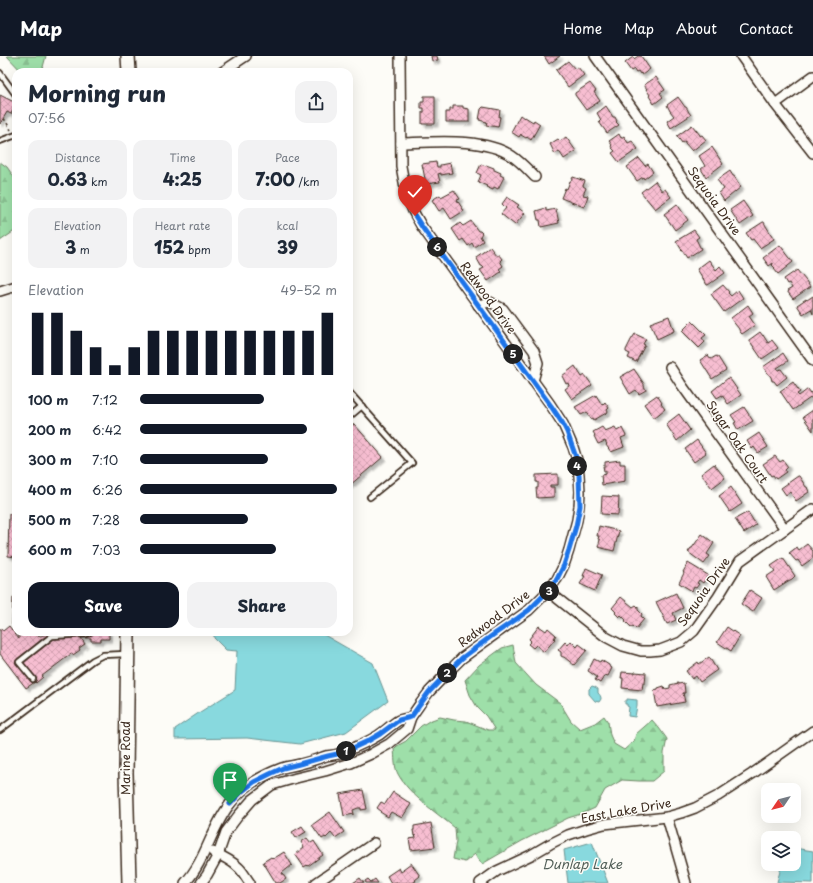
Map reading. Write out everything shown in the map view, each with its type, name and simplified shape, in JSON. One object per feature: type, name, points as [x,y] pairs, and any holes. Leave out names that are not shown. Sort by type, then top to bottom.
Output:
[{"type":"main road","points":[[128,56],[129,68]]},
{"type":"main road","name":"Marine Road","points":[[128,636],[126,773],[129,883]]},
{"type":"street","points":[[228,68],[246,56]]},
{"type":"street","name":"Redwood Drive","points":[[201,883],[218,855],[226,832],[252,800],[272,785],[338,767],[371,754],[389,744],[407,729],[411,717],[429,692],[462,658],[529,610],[548,591],[557,579],[564,565],[574,536],[580,506],[579,475],[577,460],[567,432],[559,417],[422,227],[413,211],[406,193],[401,166],[400,56]]},
{"type":"street","name":"Sequoia Drive","points":[[595,56],[813,361]]},
{"type":"street","points":[[741,56],[775,104],[813,153]]},
{"type":"street","points":[[775,104],[813,76]]},
{"type":"street","points":[[401,142],[461,142],[495,148],[512,155],[535,177]]},
{"type":"street","points":[[0,291],[12,287]]},
{"type":"street","points":[[478,305],[490,302],[503,309],[534,351],[538,363],[533,381]]},
{"type":"street","name":"Sugar Oak Court","points":[[670,367],[785,529]]},
{"type":"street","name":"Sequoia Drive","points":[[548,591],[614,642],[623,646],[641,650],[660,650],[687,638],[694,631],[718,597],[740,561],[813,509]]},
{"type":"street","points":[[185,883],[198,866],[216,826],[230,804],[241,792],[254,782],[283,768],[342,753],[368,741],[399,720],[411,717]]},
{"type":"street","name":"East Lake Drive","points":[[480,883],[497,871],[568,835],[604,824],[667,817],[695,808],[718,796],[752,774],[813,731]]},
{"type":"street","points":[[667,817],[686,883]]},
{"type":"street","points":[[316,883],[374,843]]},
{"type":"street","points":[[206,849],[239,867],[250,883]]},
{"type":"lane","points":[[0,74],[12,90]]},
{"type":"lane","points":[[0,141],[12,136]]},
{"type":"lane","points":[[353,396],[412,463],[370,497]]},
{"type":"lane","points":[[353,414],[362,406]]},
{"type":"lane","points":[[33,679],[18,662],[52,636]]},
{"type":"lane","points":[[0,730],[93,660],[102,655],[127,654]]},
{"type":"path","points":[[3,119],[12,131]]},
{"type":"green space","points":[[7,56],[46,56],[44,68],[18,68]]},
{"type":"green space","points":[[0,162],[7,167],[12,174],[12,233],[0,241]]},
{"type":"green space","points":[[513,645],[516,663],[536,685],[560,703],[571,721],[580,729],[595,723],[604,716],[608,722],[610,735],[614,744],[624,750],[634,741],[636,734],[652,720],[667,739],[664,753],[664,771],[652,781],[622,780],[605,790],[595,808],[568,818],[522,841],[482,864],[475,854],[465,862],[453,859],[456,841],[455,828],[416,796],[403,782],[396,768],[394,749],[406,741],[421,726],[440,717],[466,721],[488,730],[495,730],[486,716],[477,707],[470,695],[465,680],[479,665],[502,648]]},
{"type":"water","points":[[214,636],[326,636],[373,663],[388,701],[346,732],[300,744],[247,738],[175,739],[175,729],[235,690],[237,651],[226,650],[214,638]]},
{"type":"water","points":[[592,686],[598,689],[598,693],[601,698],[599,702],[595,701],[589,694],[589,689]]},
{"type":"water","points":[[627,699],[637,700],[635,717],[628,716],[629,707],[625,704]]},
{"type":"water","name":"Dunlap Lake","points":[[592,842],[608,883],[568,883],[564,850]]},
{"type":"water","points":[[801,849],[813,851],[813,883],[777,882],[780,871],[801,871]]},
{"type":"building","points":[[431,56],[437,56],[438,60],[432,61]]},
{"type":"building","points":[[544,56],[560,56],[549,64]]},
{"type":"building","points":[[641,56],[650,69],[642,75],[634,69],[631,71],[625,63],[633,57],[634,59]]},
{"type":"building","points":[[568,61],[575,69],[578,67],[584,75],[568,87],[556,70]]},
{"type":"building","points":[[656,77],[665,90],[660,93],[663,97],[654,104],[644,85]]},
{"type":"building","points":[[590,83],[596,91],[594,92],[600,101],[586,110],[575,93]]},
{"type":"building","points":[[0,95],[12,101],[12,112],[11,114],[7,112],[0,124]]},
{"type":"building","points":[[424,96],[435,96],[435,124],[422,124],[422,112],[424,112],[424,108],[421,108],[421,102],[424,102]]},
{"type":"building","points":[[678,97],[691,115],[671,128],[667,121],[674,116],[667,105]]},
{"type":"building","points":[[453,106],[463,106],[463,108],[469,109],[469,122],[446,122],[446,112],[450,112],[450,109],[453,109]]},
{"type":"building","points":[[606,106],[613,117],[615,117],[616,122],[619,125],[607,133],[599,122],[601,120],[597,113]]},
{"type":"building","points":[[483,107],[500,110],[498,127],[486,125],[487,122],[479,120],[481,109]]},
{"type":"building","points":[[520,115],[540,124],[531,140],[521,134],[519,137],[511,132]]},
{"type":"building","points":[[692,125],[700,136],[702,135],[706,140],[692,151],[685,141],[682,143],[677,136]]},
{"type":"building","points":[[619,134],[621,138],[624,136],[628,143],[632,141],[638,149],[619,162],[612,153],[615,151],[609,141]]},
{"type":"building","points":[[566,137],[576,151],[564,159],[559,151],[555,154],[550,144],[558,139],[560,141]]},
{"type":"building","points":[[712,147],[723,164],[706,177],[701,169],[705,166],[699,156]]},
{"type":"building","points":[[639,158],[645,166],[648,164],[653,172],[644,179],[643,177],[637,181],[627,167]]},
{"type":"building","points":[[436,162],[437,167],[450,163],[452,173],[441,175],[441,173],[438,174],[440,182],[426,184],[422,164]]},
{"type":"building","points":[[481,164],[494,168],[494,170],[501,173],[500,175],[504,177],[498,189],[494,187],[493,190],[478,182],[481,175],[477,173]]},
{"type":"building","points":[[730,171],[741,187],[724,201],[719,193],[724,189],[717,180]]},
{"type":"building","points":[[573,177],[585,181],[583,186],[586,188],[583,195],[588,196],[584,207],[561,198],[565,188],[567,189]]},
{"type":"building","points":[[655,181],[662,191],[665,189],[671,197],[655,209],[641,192]]},
{"type":"building","points":[[454,190],[460,199],[457,200],[464,211],[451,219],[444,208],[439,211],[432,200],[440,195],[441,197]]},
{"type":"building","points":[[507,197],[519,205],[517,207],[525,213],[515,225],[501,214],[506,208],[502,204]]},
{"type":"building","points":[[743,201],[753,216],[740,225],[730,210]]},
{"type":"building","points":[[677,204],[688,220],[675,230],[664,214]]},
{"type":"building","points":[[546,208],[546,211],[556,209],[559,223],[541,227],[536,211]]},
{"type":"building","points":[[471,221],[478,231],[482,233],[480,236],[483,241],[474,247],[472,243],[468,246],[463,239],[460,241],[452,229],[460,223],[463,226]]},
{"type":"building","points":[[763,222],[774,239],[760,248],[746,233]]},
{"type":"building","points":[[694,230],[699,237],[696,239],[701,249],[687,258],[676,241]]},
{"type":"building","points":[[780,245],[793,262],[778,274],[772,265],[773,263],[769,266],[763,258]]},
{"type":"building","points":[[490,247],[496,255],[499,255],[502,259],[500,261],[503,266],[499,269],[501,272],[488,281],[480,270],[484,268],[481,266],[476,257]]},
{"type":"building","points":[[709,260],[716,270],[720,266],[725,273],[707,285],[697,269]]},
{"type":"building","points":[[797,270],[810,287],[793,299],[787,291],[792,288],[784,279]]},
{"type":"building","points":[[723,285],[731,296],[738,290],[743,298],[724,312],[711,294]]},
{"type":"building","points":[[813,296],[813,314],[811,309],[803,314],[797,305]]},
{"type":"building","points":[[748,305],[753,313],[749,316],[755,325],[742,334],[731,318]]},
{"type":"building","points":[[669,316],[674,331],[657,339],[650,323]]},
{"type":"building","points":[[692,321],[706,335],[702,338],[705,342],[699,348],[682,331]]},
{"type":"building","points":[[760,332],[768,343],[772,340],[778,348],[762,359],[749,340]]},
{"type":"building","points":[[635,334],[646,339],[643,344],[645,345],[636,362],[628,358],[630,354],[626,352]]},
{"type":"building","points":[[783,353],[788,361],[777,368],[778,370],[781,369],[787,377],[777,385],[774,381],[772,381],[771,377],[763,367]]},
{"type":"building","points":[[708,355],[711,359],[716,356],[718,357],[726,370],[712,379],[700,360]]},
{"type":"building","points":[[575,366],[582,377],[585,375],[592,385],[572,399],[565,389],[569,386],[568,383],[566,384],[562,376]]},
{"type":"building","points":[[634,369],[644,384],[646,390],[639,394],[636,390],[630,394],[620,377]]},
{"type":"building","points":[[728,378],[741,395],[728,404],[722,395],[717,398],[712,391]]},
{"type":"building","points":[[793,382],[800,392],[797,394],[799,396],[808,389],[813,396],[793,410],[780,391]]},
{"type":"building","points":[[596,395],[602,405],[605,402],[609,408],[607,410],[608,412],[594,420],[593,418],[591,419],[587,412],[581,415],[575,407]]},
{"type":"building","points":[[657,395],[665,409],[654,418],[644,404]]},
{"type":"building","points":[[744,407],[753,421],[738,430],[734,423],[736,422],[731,415]]},
{"type":"building","points":[[813,410],[813,431],[803,417]]},
{"type":"building","points":[[679,414],[690,430],[677,441],[666,424]]},
{"type":"building","points":[[354,424],[383,457],[353,483]]},
{"type":"building","points":[[602,427],[605,431],[615,427],[617,431],[622,428],[626,436],[621,438],[624,447],[611,452],[605,441],[598,444],[593,432]]},
{"type":"building","points":[[759,433],[768,447],[758,453],[754,447],[752,449],[747,441]]},
{"type":"building","points":[[697,440],[706,453],[694,462],[685,449]]},
{"type":"building","points":[[775,456],[780,462],[783,460],[788,467],[785,470],[786,472],[776,479],[773,475],[771,476],[763,464]]},
{"type":"building","points":[[620,460],[620,464],[625,464],[625,481],[602,485],[601,475],[606,474],[603,466],[605,466],[605,462]]},
{"type":"building","points":[[714,464],[725,478],[712,488],[701,474]]},
{"type":"building","points":[[558,474],[558,485],[550,485],[550,487],[554,487],[554,497],[537,498],[536,488],[538,488],[538,482],[536,482],[536,475]]},
{"type":"building","points":[[798,476],[809,492],[796,501],[790,492],[786,495],[781,488]]},
{"type":"building","points":[[731,487],[742,504],[730,512],[719,496]]},
{"type":"building","points":[[602,496],[619,497],[618,515],[601,514]]},
{"type":"building","points":[[748,512],[756,525],[744,533],[735,519]]},
{"type":"building","points":[[9,514],[12,514],[12,556],[8,556]]},
{"type":"building","points":[[599,526],[619,531],[614,551],[598,547],[600,540],[598,539],[599,536],[597,536]]},
{"type":"building","points":[[702,534],[714,543],[707,554],[710,556],[704,564],[688,552]]},
{"type":"building","points":[[807,544],[813,551],[813,558],[802,566],[798,560],[796,561],[789,553],[797,547],[799,550]]},
{"type":"building","points":[[783,558],[795,576],[774,590],[766,577],[775,571],[771,566]]},
{"type":"building","points":[[688,563],[708,575],[703,583],[699,580],[697,583],[699,584],[696,588],[694,587],[692,591],[679,583]]},
{"type":"building","points":[[586,568],[602,575],[595,591],[580,584],[585,576],[583,576]]},
{"type":"building","points":[[750,590],[762,598],[753,612],[741,604]]},
{"type":"building","points":[[676,593],[683,608],[673,613],[676,620],[667,624],[656,602]]},
{"type":"building","points":[[621,597],[633,607],[636,605],[642,614],[641,616],[644,619],[636,629],[633,626],[631,627],[621,615],[619,617],[612,608]]},
{"type":"building","points":[[9,626],[12,630],[12,636],[17,636],[19,639],[19,636],[109,636],[109,639],[91,641],[91,638],[81,638],[85,644],[79,648],[80,650],[73,655],[71,654],[42,676],[43,677],[36,683],[35,682],[26,688],[0,654],[0,630],[2,629],[3,631]]},
{"type":"building","points":[[539,626],[546,631],[548,628],[556,635],[554,638],[555,639],[544,652],[536,645],[533,648],[528,644],[531,641],[529,639]]},
{"type":"building","points":[[727,627],[740,636],[731,651],[717,642]]},
{"type":"building","points":[[571,641],[577,647],[579,644],[587,650],[574,665],[561,656],[561,652],[558,650],[565,642],[568,645]]},
{"type":"building","points":[[709,657],[717,670],[700,682],[696,676],[692,679],[686,671],[698,662],[699,664]]},
{"type":"building","points":[[594,659],[600,662],[601,660],[612,668],[608,676],[605,675],[600,683],[595,680],[597,677],[588,671]]},
{"type":"building","points":[[622,672],[646,673],[645,683],[643,683],[642,690],[622,688]]},
{"type":"building","points":[[684,683],[685,693],[683,693],[685,702],[657,707],[654,690],[664,686],[665,689],[670,688],[670,685]]},
{"type":"building","points":[[363,790],[367,809],[361,810],[361,808],[358,808],[353,810],[354,814],[344,816],[340,794]]},
{"type":"building","points":[[393,792],[411,804],[402,818],[391,812],[388,817],[377,808],[381,802],[385,804]]},
{"type":"building","points":[[330,812],[344,832],[335,838],[331,833],[326,838],[325,837],[322,839],[312,825]]},
{"type":"building","points":[[431,823],[435,847],[411,850],[409,839],[416,838],[413,830],[414,826]]},
{"type":"building","points":[[302,826],[306,832],[296,838],[292,832]]},
{"type":"building","points":[[307,838],[311,843],[314,841],[323,855],[308,866],[307,865],[304,867],[295,854],[304,847],[301,842]]},
{"type":"building","points":[[284,852],[292,865],[282,873],[286,879],[280,883],[276,883],[263,862],[271,857],[273,859]]},
{"type":"building","points":[[411,863],[420,876],[415,880],[416,881],[412,883],[391,883],[387,876],[399,868],[401,872]]},
{"type":"building","points":[[360,878],[364,883],[353,883]]},
{"type":"building","points":[[368,879],[371,882],[375,879],[378,883],[366,883],[365,881]]},
{"type":"route","points":[[230,804],[241,792],[254,782],[270,774],[283,768],[342,753],[368,741],[399,720],[411,717],[429,692],[462,658],[529,610],[548,591],[557,579],[564,565],[574,536],[580,506],[579,475],[577,460],[567,432],[551,406],[415,216]]}]
